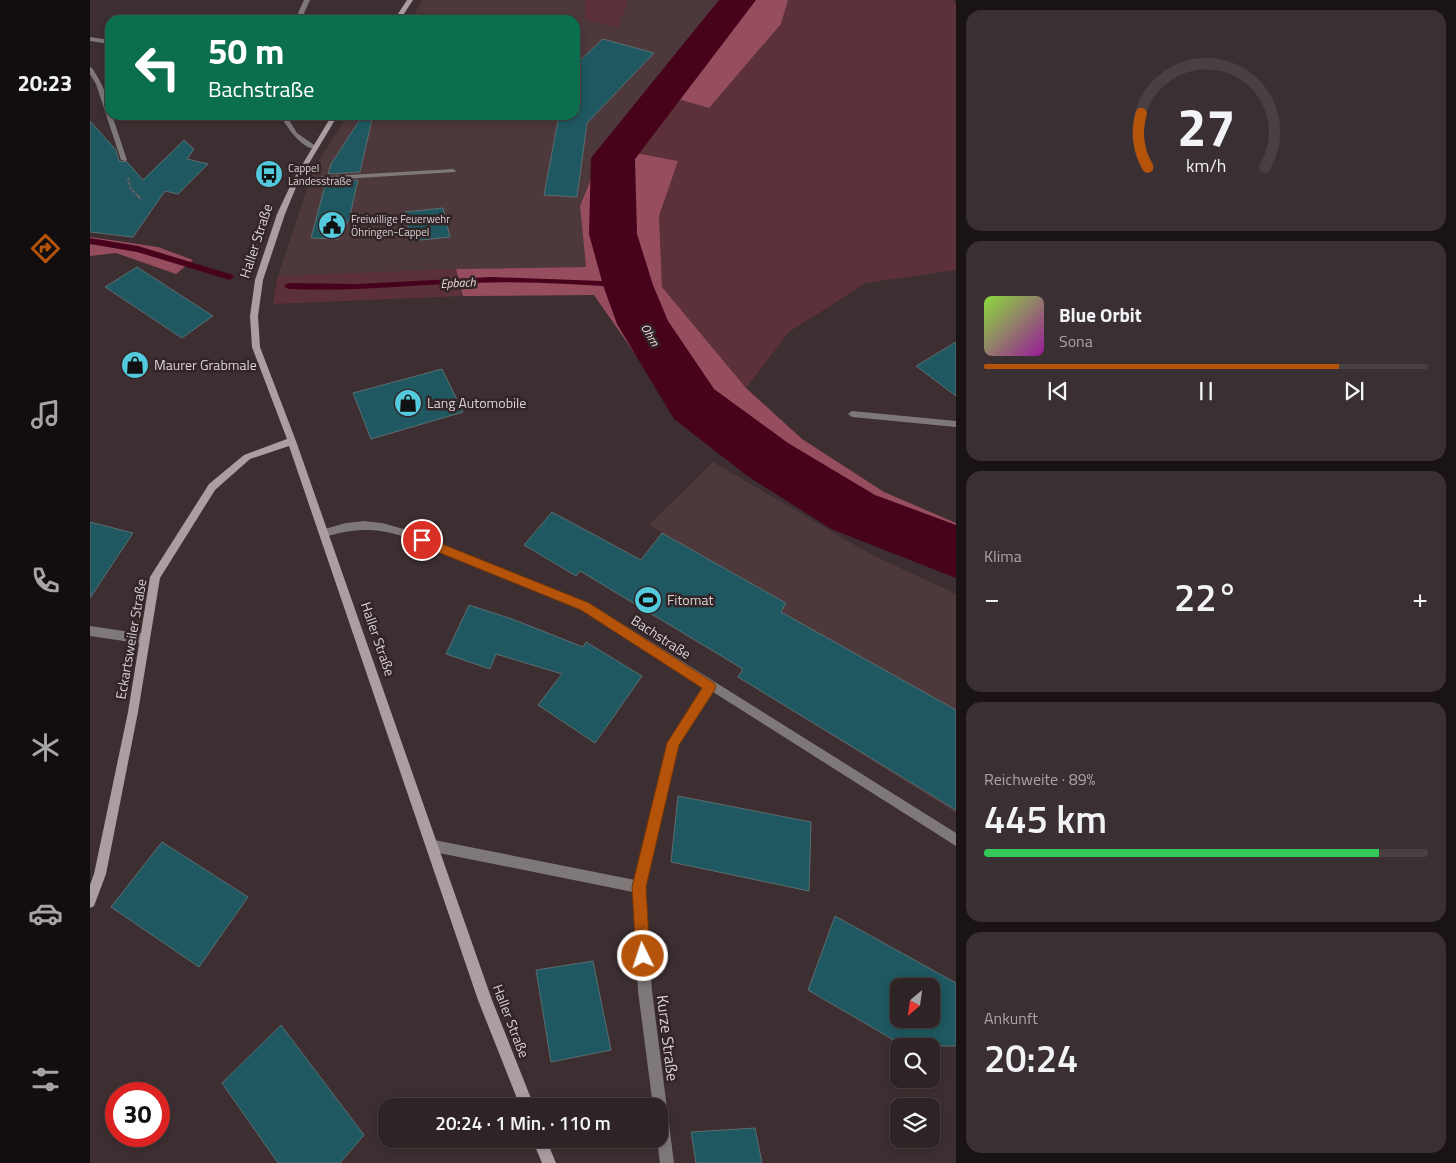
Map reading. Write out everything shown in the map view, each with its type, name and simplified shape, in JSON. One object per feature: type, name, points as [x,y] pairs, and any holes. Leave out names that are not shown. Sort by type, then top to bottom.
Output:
[{"type":"main road","points":[[400,15],[410,0]]},
{"type":"main road","name":"Haller Straße","points":[[332,120],[296,180],[281,214],[259,280],[254,316],[256,347],[292,441],[434,846],[485,1000],[524,1098]]},
{"type":"main road","name":"Eckartsweiler Straße","points":[[90,902],[100,874],[132,712],[155,577],[212,487],[247,457],[292,441]]},
{"type":"main road","points":[[543,1148],[549,1163]]},
{"type":"street","points":[[300,15],[307,0]]},
{"type":"street","points":[[90,39],[105,41]]},
{"type":"street","points":[[90,69],[99,84],[105,102]]},
{"type":"street","points":[[111,120],[124,160]]},
{"type":"street","points":[[287,120],[295,134],[314,148]]},
{"type":"street","points":[[296,180],[453,171]]},
{"type":"street","points":[[852,414],[956,424]]},
{"type":"street","name":"Bachstraße","points":[[324,533],[356,524],[382,526],[404,533],[585,606],[710,687],[956,840]]},
{"type":"street","points":[[90,631],[144,639]]},
{"type":"street","name":"Kurze Straße","points":[[667,1163],[645,991],[639,887],[673,743],[710,687]]},
{"type":"street","points":[[434,846],[639,887]]},
{"type":"path","points":[[124,160],[131,189],[142,200]]},
{"type":"shaded area","points":[[423,0],[719,0],[650,91],[604,147],[580,206],[586,267],[456,269],[278,276],[314,168],[345,120],[580,120],[580,15],[413,15]]},
{"type":"shaded area","points":[[585,0],[628,0],[618,27],[585,20]]},
{"type":"shaded area","points":[[719,0],[788,0],[781,24],[709,108],[650,91]]},
{"type":"shaded area","points":[[788,0],[953,0],[956,5],[956,270],[866,283],[789,332],[746,388],[662,287],[659,216],[678,161],[604,147],[650,91],[709,108],[781,24]]},
{"type":"shaded area","points":[[604,147],[678,161],[659,216],[662,287],[746,388],[802,439],[884,492],[956,523],[956,576],[924,563],[769,483],[674,410],[594,295],[463,296],[456,269],[586,267],[580,206]]},
{"type":"shaded area","points":[[90,237],[158,247],[193,260],[176,274],[116,253],[90,256]]},
{"type":"shaded area","points":[[456,269],[463,296],[273,304],[278,276]]},
{"type":"shaded area","points":[[713,462],[868,553],[956,594],[956,813],[738,677],[786,603],[649,525]]},
{"type":"building","points":[[603,39],[654,53],[587,123],[577,197],[544,195],[558,120],[580,120],[580,60]]},
{"type":"building","points":[[360,120],[372,120],[360,172],[328,174],[331,164]]},
{"type":"building","points":[[90,121],[116,150],[119,161],[127,162],[143,180],[184,140],[194,149],[187,159],[208,164],[178,194],[165,191],[133,237],[90,232]]},
{"type":"building","name":"Freiwillige Feuerwehr Öhringen-Cappel","points":[[358,180],[349,220],[338,239],[311,238],[326,182]]},
{"type":"building","points":[[443,208],[450,237],[411,241],[405,212]]},
{"type":"building","points":[[137,267],[213,316],[182,338],[105,287]]},
{"type":"building","points":[[956,342],[956,396],[916,366]]},
{"type":"building","name":"Lang Automobile","points":[[442,369],[463,412],[371,439],[353,393]]},
{"type":"building","points":[[552,512],[641,560],[662,533],[786,603],[781,612],[956,710],[956,810],[738,677],[743,669],[580,571],[576,576],[524,545]]},
{"type":"building","points":[[90,522],[133,533],[90,598]]},
{"type":"building","points":[[469,605],[512,619],[583,647],[586,642],[642,676],[595,743],[538,705],[562,674],[496,654],[490,669],[446,654]]},
{"type":"building","points":[[678,796],[811,822],[809,891],[671,862]]},
{"type":"building","points":[[162,842],[248,897],[199,967],[111,907]]},
{"type":"building","points":[[835,916],[956,983],[956,1046],[940,1046],[940,1038],[890,1038],[808,990]]},
{"type":"building","points":[[593,961],[611,1050],[551,1062],[536,970]]},
{"type":"building","points":[[281,1025],[364,1135],[340,1163],[278,1163],[222,1083]]},
{"type":"building","points":[[755,1128],[762,1163],[696,1163],[691,1132]]},
{"type":"waterway","name":"Ohrn","points":[[738,0],[613,158],[613,234],[628,285],[643,324],[694,404],[767,459],[853,512],[956,552]]},
{"type":"waterway","name":"Epbach","points":[[90,241],[138,249],[230,277]]},
{"type":"waterway","name":"Epbach","points":[[288,286],[357,287],[491,280],[589,282],[628,285]]},
{"type":"place","name":"Cappel Landesstraße","points":[[269,174]]},
{"type":"place","name":"Freiwillige Feuerwehr Öhringen-Cappel","points":[[332,225]]},
{"type":"place","name":"Maurer Grabmale","points":[[135,365]]},
{"type":"place","name":"Lang Automobile","points":[[408,403]]},
{"type":"place","name":"Fitomat","points":[[648,600]]},
{"type":"route","points":[[422,540],[585,606],[710,687],[673,743],[639,887],[643,956]]}]
